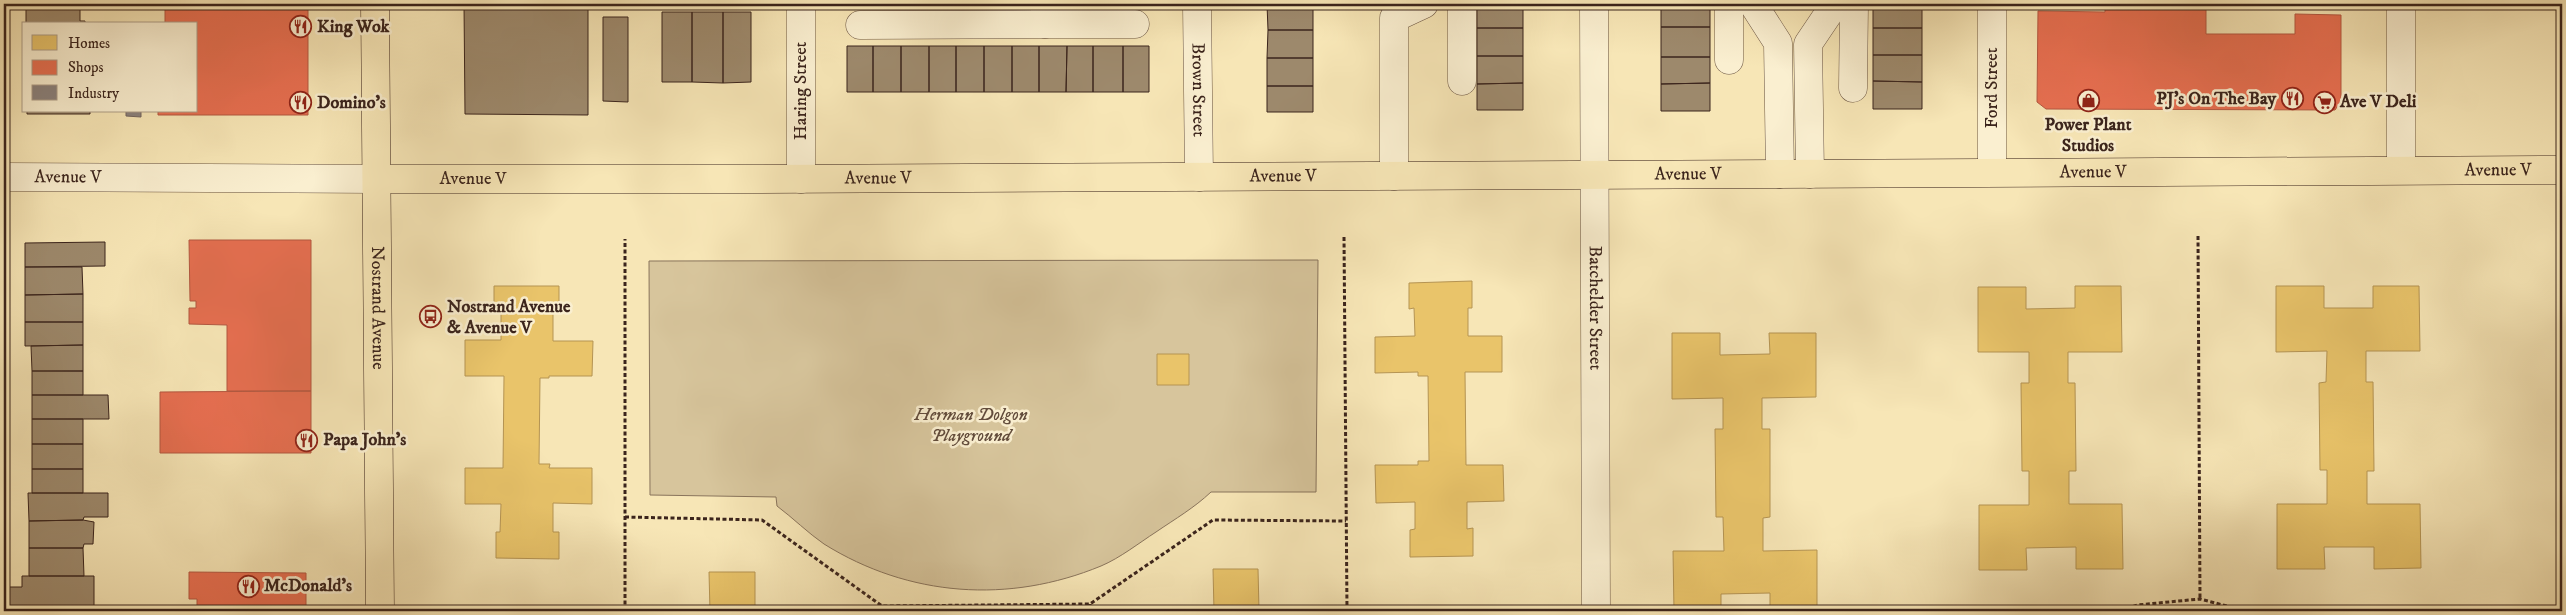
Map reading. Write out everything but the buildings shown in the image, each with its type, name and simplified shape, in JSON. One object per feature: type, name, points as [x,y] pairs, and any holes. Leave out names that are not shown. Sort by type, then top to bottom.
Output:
[{"type":"main road","name":"Nostrand Avenue","points":[[375,4],[380,611]]},
{"type":"main road","name":"Avenue V","points":[[376,179],[801,179],[2562,170]]},
{"type":"street","name":"Haring Street","points":[[801,4],[801,179]]},
{"type":"street","name":"Brown Street","points":[[1197,4],[1198,177]]},
{"type":"street","points":[[1394,176],[1394,18],[1424,4]]},
{"type":"street","points":[[1462,4],[1462,81]]},
{"type":"street","name":"Batchelder Street","points":[[1594,4],[1596,611]]},
{"type":"street","points":[[1729,4],[1729,60]]},
{"type":"street","points":[[1752,4],[1778,43],[1780,174]]},
{"type":"street","points":[[1810,174],[1808,44],[1835,4]]},
{"type":"street","points":[[1853,88],[1854,4]]},
{"type":"street","name":"Ford Street","points":[[1992,4],[1992,172]]},
{"type":"street","points":[[2401,4],[2401,170]]},
{"type":"street","points":[[860,25],[1045,14],[1135,24]]},
{"type":"street","name":"Avenue V","points":[[4,177],[376,179]]},
{"type":"path","points":[[2198,236],[2200,599]]},
{"type":"path","points":[[1344,237],[1347,611]]},
{"type":"path","points":[[625,239],[625,611]]},
{"type":"path","points":[[625,517],[762,520],[882,606],[1090,604],[1213,520],[1346,521]]},
{"type":"path","points":[[2121,611],[2137,605],[2200,599],[2246,611]]},
{"type":"path","points":[[1090,604],[1090,611]]},
{"type":"path","points":[[882,606],[882,611]]},
{"type":"green space","name":"Herman Dolgon Playground","points":[[1318,260],[1316,492],[1211,492],[1177,518],[1108,563],[1066,578],[1031,586],[995,590],[960,589],[925,584],[890,575],[857,562],[824,544],[812,535],[777,506],[776,497],[650,495],[649,261]]},
{"type":"place","name":"King Wok","points":[[301,27]]},
{"type":"place","name":"PJ's On The Bay","points":[[2292,99]]},
{"type":"place","name":"Power Plant Studios","points":[[2088,100]]},
{"type":"place","name":"Ave V Deli","points":[[2324,102]]},
{"type":"place","name":"Domino's","points":[[301,103]]},
{"type":"place","name":"Nostrand Avenue & Avenue V","points":[[431,317]]},
{"type":"place","name":"Papa John's","points":[[307,440]]},
{"type":"place","name":"McDonald's","points":[[248,586]]}]
